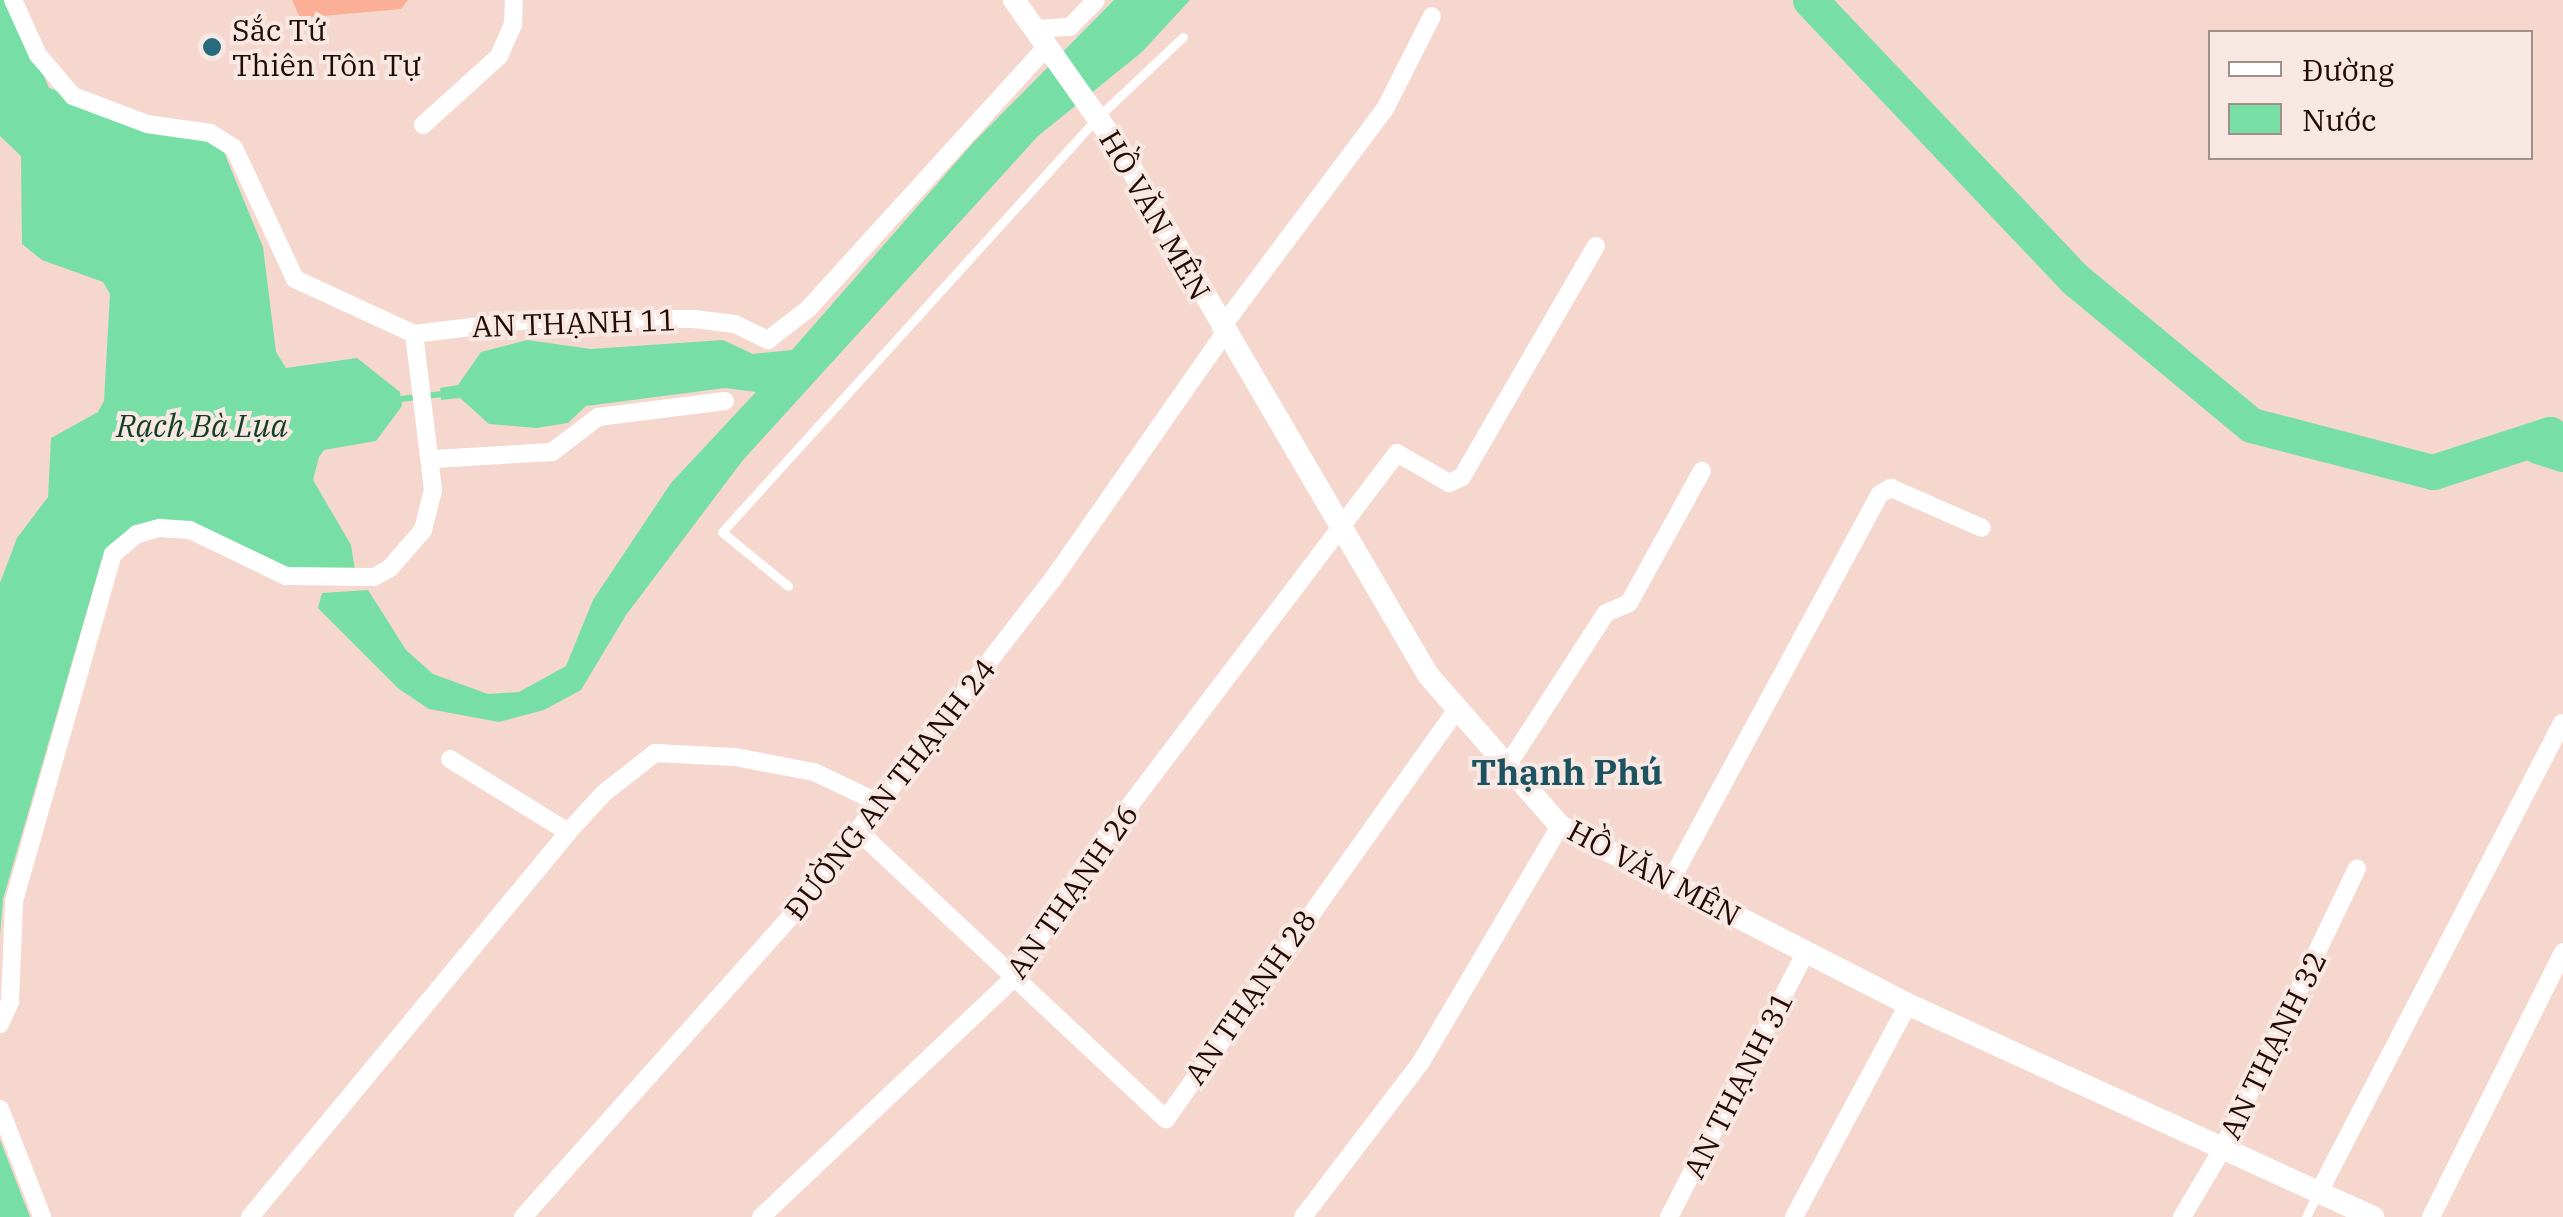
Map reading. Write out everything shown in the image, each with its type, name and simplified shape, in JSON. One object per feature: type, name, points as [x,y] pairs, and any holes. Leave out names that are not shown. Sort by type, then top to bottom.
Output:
[{"type":"street","points":[[0,1024],[10,1002],[14,901],[113,554],[137,534],[190,530],[286,576],[374,577],[410,552],[424,530],[434,458],[414,334],[295,278],[234,148],[210,132],[147,124],[73,96],[38,55],[13,0]]},
{"type":"street","points":[[424,124],[500,56],[513,24],[514,0]]},
{"type":"street","name":"HỒ VĂN MÊN","points":[[1014,0],[1093,112],[1428,675],[1560,826],[1908,1004],[2373,1217]]},
{"type":"street","points":[[1045,44],[1070,27],[1096,0]]},
{"type":"street","name":"ĐƯỜNG AN THẠNH 24","points":[[523,1217],[793,914],[1052,579],[1222,331],[1386,109],[1432,16]]},
{"type":"street","name":"AN THẠNH 11","points":[[414,334],[537,319],[694,319],[735,324],[768,340],[808,309],[1045,44]]},
{"type":"street","name":"AN THẠNH 26","points":[[761,1217],[1013,980],[1093,854],[1397,453],[1450,483],[1462,477],[1596,246]]},
{"type":"street","points":[[434,458],[552,452],[598,417],[725,401]]},
{"type":"street","points":[[1507,766],[1606,614],[1629,603],[1702,470]]},
{"type":"street","points":[[1670,882],[1880,494],[1891,488],[1982,528]]},
{"type":"street","name":"AN THẠNH 28","points":[[1013,980],[1166,1118],[1457,708]]},
{"type":"street","points":[[2318,1192],[2562,722]]},
{"type":"street","points":[[250,1217],[568,832],[604,793],[655,753],[735,757],[814,772],[880,803]]},
{"type":"street","points":[[450,758],[568,832]]},
{"type":"street","points":[[1303,1217],[1421,1062],[1560,826]]},
{"type":"street","points":[[858,831],[1013,980]]},
{"type":"street","name":"AN THẠNH 32","points":[[2182,1217],[2222,1148],[2357,868]]},
{"type":"street","name":"AN THẠNH 31","points":[[1669,1217],[1806,952]]},
{"type":"street","points":[[2430,1217],[2563,952]]},
{"type":"street","points":[[1794,1217],[1908,1004]]},
{"type":"street","points":[[0,1109],[42,1217]]},
{"type":"lane","points":[[788,586],[722,532],[1093,112],[1183,37]]},
{"type":"lane","points":[[2306,1217],[2318,1192]]},
{"type":"shaded area","points":[[292,0],[408,0],[401,9],[300,18]]},
{"type":"water","name":"Rạch Bà Lụa","points":[[0,0],[12,0],[49,88],[212,142],[224,152],[263,247],[276,352],[286,368],[357,358],[400,392],[402,406],[376,441],[324,450],[319,457],[313,480],[351,545],[355,570],[289,571],[160,523],[131,527],[102,559],[3,899],[0,936],[0,583],[17,538],[48,497],[51,438],[98,412],[104,401],[110,294],[103,282],[42,260],[22,244],[21,156],[0,136]]},
{"type":"water","points":[[1114,0],[1190,0],[1142,52],[1038,136],[743,460],[626,615],[581,690],[544,710],[499,722],[429,709],[399,689],[318,608],[322,593],[368,590],[406,650],[433,674],[488,694],[519,692],[566,666],[593,600],[671,483],[756,392],[725,388],[586,406],[568,423],[536,428],[489,424],[460,398],[441,400],[440,388],[458,385],[481,352],[527,340],[591,349],[723,340],[753,354],[792,350],[972,144]]},
{"type":"water","points":[[0,1140],[30,1217],[0,1217]]},
{"type":"waterway","points":[[1810,0],[2076,280],[2251,425],[2433,472],[2550,434],[2538,446],[2563,454]]},
{"type":"waterway","points":[[401,399],[440,394]]},
{"type":"place","name":"Sắc Tứ Thiên Tôn Tự","points":[[212,47]]},
{"type":"district","name":"Thạnh Phú","points":[[1567,772]]}]
